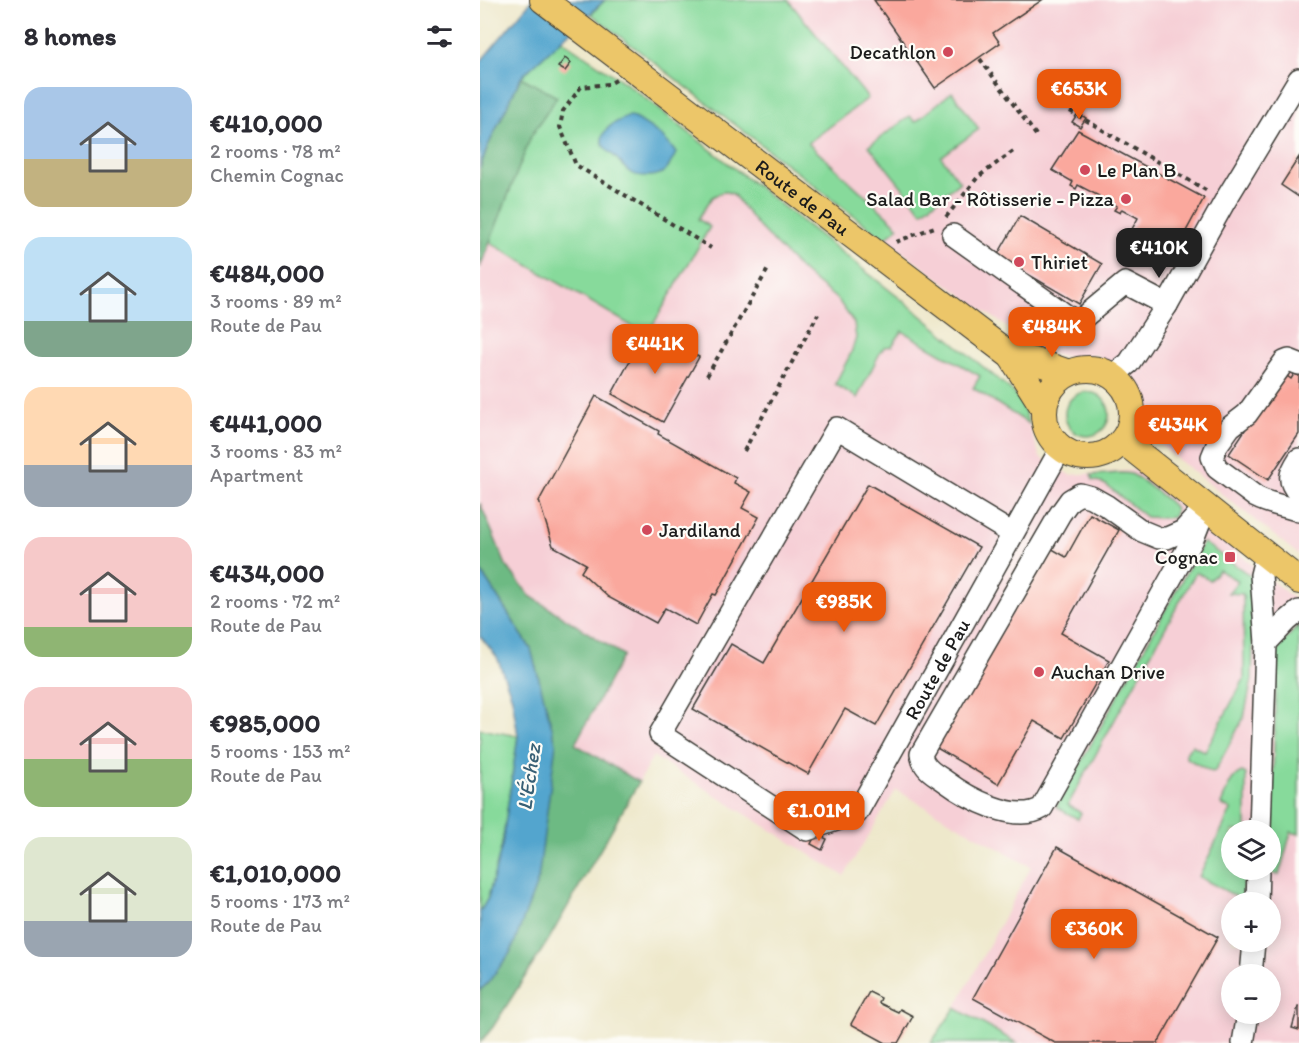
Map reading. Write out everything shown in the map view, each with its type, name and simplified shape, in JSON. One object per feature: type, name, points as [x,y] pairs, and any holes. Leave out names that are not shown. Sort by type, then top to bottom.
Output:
[{"type":"main road","name":"Route de Pau","points":[[543,0],[1011,356],[1044,408],[1045,423],[1051,437],[1061,448]]},
{"type":"main road","name":"Route de Pau","points":[[1011,356],[1069,373],[1083,369],[1098,370],[1112,376]]},
{"type":"main road","points":[[1044,408],[1048,393],[1069,373]]},
{"type":"main road","points":[[1061,448],[1087,457],[1113,450],[1123,441],[1130,428],[1132,414],[1130,399],[1123,386],[1112,376]]},
{"type":"main road","points":[[1123,441],[1299,581]]},
{"type":"street","points":[[1112,376],[1129,363],[1167,305],[1299,79]]},
{"type":"street","points":[[953,235],[1077,323],[1125,283],[1167,305]]},
{"type":"street","points":[[1299,364],[1289,360],[1284,362],[1247,414],[1230,427],[1217,445],[1212,457],[1218,468],[1262,501],[1299,511]]},
{"type":"street","name":"Route de Pau","points":[[1014,534],[837,428],[660,734],[807,830],[857,813],[1014,534],[1061,448]]},
{"type":"street","points":[[1299,459],[1290,478],[1292,486],[1299,494]]},
{"type":"street","points":[[1080,494],[1091,497],[1142,531],[1159,538],[1167,538],[1183,531],[1206,506],[1193,540],[1042,808],[1026,813],[1004,811],[977,801],[933,773],[924,763],[921,754],[1070,500],[1080,494]]},
{"type":"street","points":[[1260,820],[1266,643],[1261,574],[1266,555]]},
{"type":"street","points":[[1266,643],[1299,611]]},
{"type":"street","points":[[1243,1043],[1246,1024]]},
{"type":"path","points":[[981,59],[1036,135]]},
{"type":"path","points":[[634,69],[609,84],[581,87],[563,111],[560,127],[576,165],[711,248]]},
{"type":"path","points":[[1070,111],[1226,201]]},
{"type":"path","points":[[918,233],[940,225],[978,177],[1016,149]]},
{"type":"path","points":[[707,376],[768,268]]},
{"type":"path","points":[[744,451],[818,314]]},
{"type":"shaded area","points":[[788,0],[1299,0],[1299,555],[1151,436],[1144,421],[1142,388],[1095,354],[1073,357],[1039,350],[884,239],[898,227],[807,142],[868,97]]},
{"type":"shaded area","points":[[561,40],[708,149],[911,307],[1011,390],[1021,401],[1040,457],[1070,475],[1137,470],[1299,603],[1299,1043],[931,1043],[955,1008],[1031,867],[896,790],[844,876],[653,756],[639,782],[575,744],[623,655],[530,596],[506,565],[480,503],[480,268],[531,136],[556,98]]},
{"type":"green space","points":[[605,0],[788,0],[868,98],[808,143],[899,227],[884,239],[591,14]]},
{"type":"green space","points":[[561,40],[627,84],[911,307],[1011,390],[1021,401],[1029,424],[973,388],[980,376],[902,331],[892,346],[885,347],[881,351],[857,398],[835,384],[856,338],[854,323],[838,300],[803,272],[759,227],[733,194],[724,191],[712,197],[698,219],[710,227],[647,335],[489,242],[531,136],[556,98],[521,77]]},
{"type":"green space","points":[[521,77],[557,97],[531,136],[480,268],[480,168],[487,148]]},
{"type":"green space","points":[[952,92],[979,129],[941,157],[960,182],[922,212],[869,146],[910,116],[915,122]]},
{"type":"green space","points":[[1087,392],[1103,398],[1109,414],[1103,430],[1087,436],[1071,430],[1065,414],[1071,398]]},
{"type":"green space","points":[[1121,473],[1135,476],[1167,500],[1175,509],[1173,517],[1146,517],[1106,485],[1093,480],[1091,475]]},
{"type":"green space","points":[[480,503],[506,565],[530,596],[623,655],[575,744],[639,782],[549,939],[493,1027],[480,1043],[480,990],[487,984],[531,649],[480,570]]},
{"type":"green space","points":[[1203,542],[1252,577],[1252,680],[1244,717],[1215,771],[1212,772],[1186,758],[1186,753],[1192,745],[1205,752],[1244,679],[1243,594],[1228,593],[1238,581],[1219,570],[1210,580],[1196,572],[1068,805],[1081,813],[1078,819],[1056,807]]},
{"type":"green space","points":[[1299,624],[1299,834],[1291,832],[1281,868],[1281,820],[1272,820],[1277,650]]},
{"type":"green space","points":[[480,729],[518,736],[502,845],[488,898],[480,912]]},
{"type":"green space","points":[[1242,772],[1246,774],[1246,820],[1226,820],[1231,810],[1221,804],[1231,781]]},
{"type":"green space","points":[[1221,831],[1221,880],[1244,880],[1243,892],[1228,892],[1199,877]]},
{"type":"green space","points":[[955,1008],[1017,1043],[931,1043]]},
{"type":"water","points":[[532,0],[605,0],[521,77],[487,148],[480,168],[480,62]]},
{"type":"water","points":[[630,116],[655,132],[676,153],[662,173],[646,176],[632,173],[603,144],[603,134],[606,130]]},
{"type":"water","name":"L'Échez","points":[[480,570],[531,649],[556,743],[538,880],[511,952],[480,990],[480,912],[488,898],[502,845],[518,736],[512,698],[497,657],[480,636]]},
{"type":"building","name":"Decathlon","points":[[874,0],[1042,0],[993,33],[1000,43],[935,88]]},
{"type":"building","points":[[565,58],[571,63],[565,71],[558,67]]},
{"type":"building","points":[[1078,113],[1086,118],[1080,127],[1072,122]]},
{"type":"building","points":[[1078,130],[1204,198],[1173,255],[1131,231],[1138,218],[1122,209],[1120,213],[1114,210],[1117,206],[1104,199],[1102,203],[1097,200],[1099,196],[1078,185],[1076,189],[1071,186],[1073,182],[1052,170]]},
{"type":"building","points":[[1299,157],[1299,197],[1281,185]]},
{"type":"building","points":[[1020,216],[1102,264],[1079,304],[997,256]]},
{"type":"building","points":[[647,329],[699,357],[663,422],[612,394]]},
{"type":"building","points":[[1296,371],[1299,373],[1299,434],[1268,480],[1229,454],[1283,373],[1291,379]]},
{"type":"building","name":"Jardiland","points":[[596,396],[736,478],[734,483],[751,492],[742,508],[759,517],[716,595],[713,594],[696,625],[665,608],[656,623],[608,597],[581,572],[586,564],[553,546],[539,501]]},
{"type":"building","points":[[868,484],[979,547],[876,726],[845,709],[808,774],[693,709],[731,644],[764,663]]},
{"type":"building","points":[[1090,514],[1119,530],[1061,633],[1109,660],[1064,738],[1034,721],[998,784],[935,747],[1049,547],[1066,557]]},
{"type":"building","points":[[816,834],[827,839],[822,850],[811,844]]},
{"type":"building","points":[[1057,847],[1218,937],[1158,1043],[1055,1043],[973,998]]},
{"type":"building","points":[[869,992],[881,998],[879,1003],[898,1012],[900,1009],[913,1016],[898,1043],[886,1043],[851,1024]]},
{"type":"building","points":[[1299,1007],[1299,1030],[1292,1028]]},
{"type":"place","name":"Decathlon","points":[[948,52]]},
{"type":"place","name":"Le Plan B","points":[[1085,170]]},
{"type":"place","name":"Salad Bar - Rôtisserie - Pizza","points":[[1126,199]]},
{"type":"place","name":"Thiriet","points":[[1019,262]]},
{"type":"place","name":"Jardiland","points":[[647,530]]},
{"type":"place","name":"Cognac","points":[[1230,557]]},
{"type":"place","name":"Auchan Drive","points":[[1039,672]]}]
